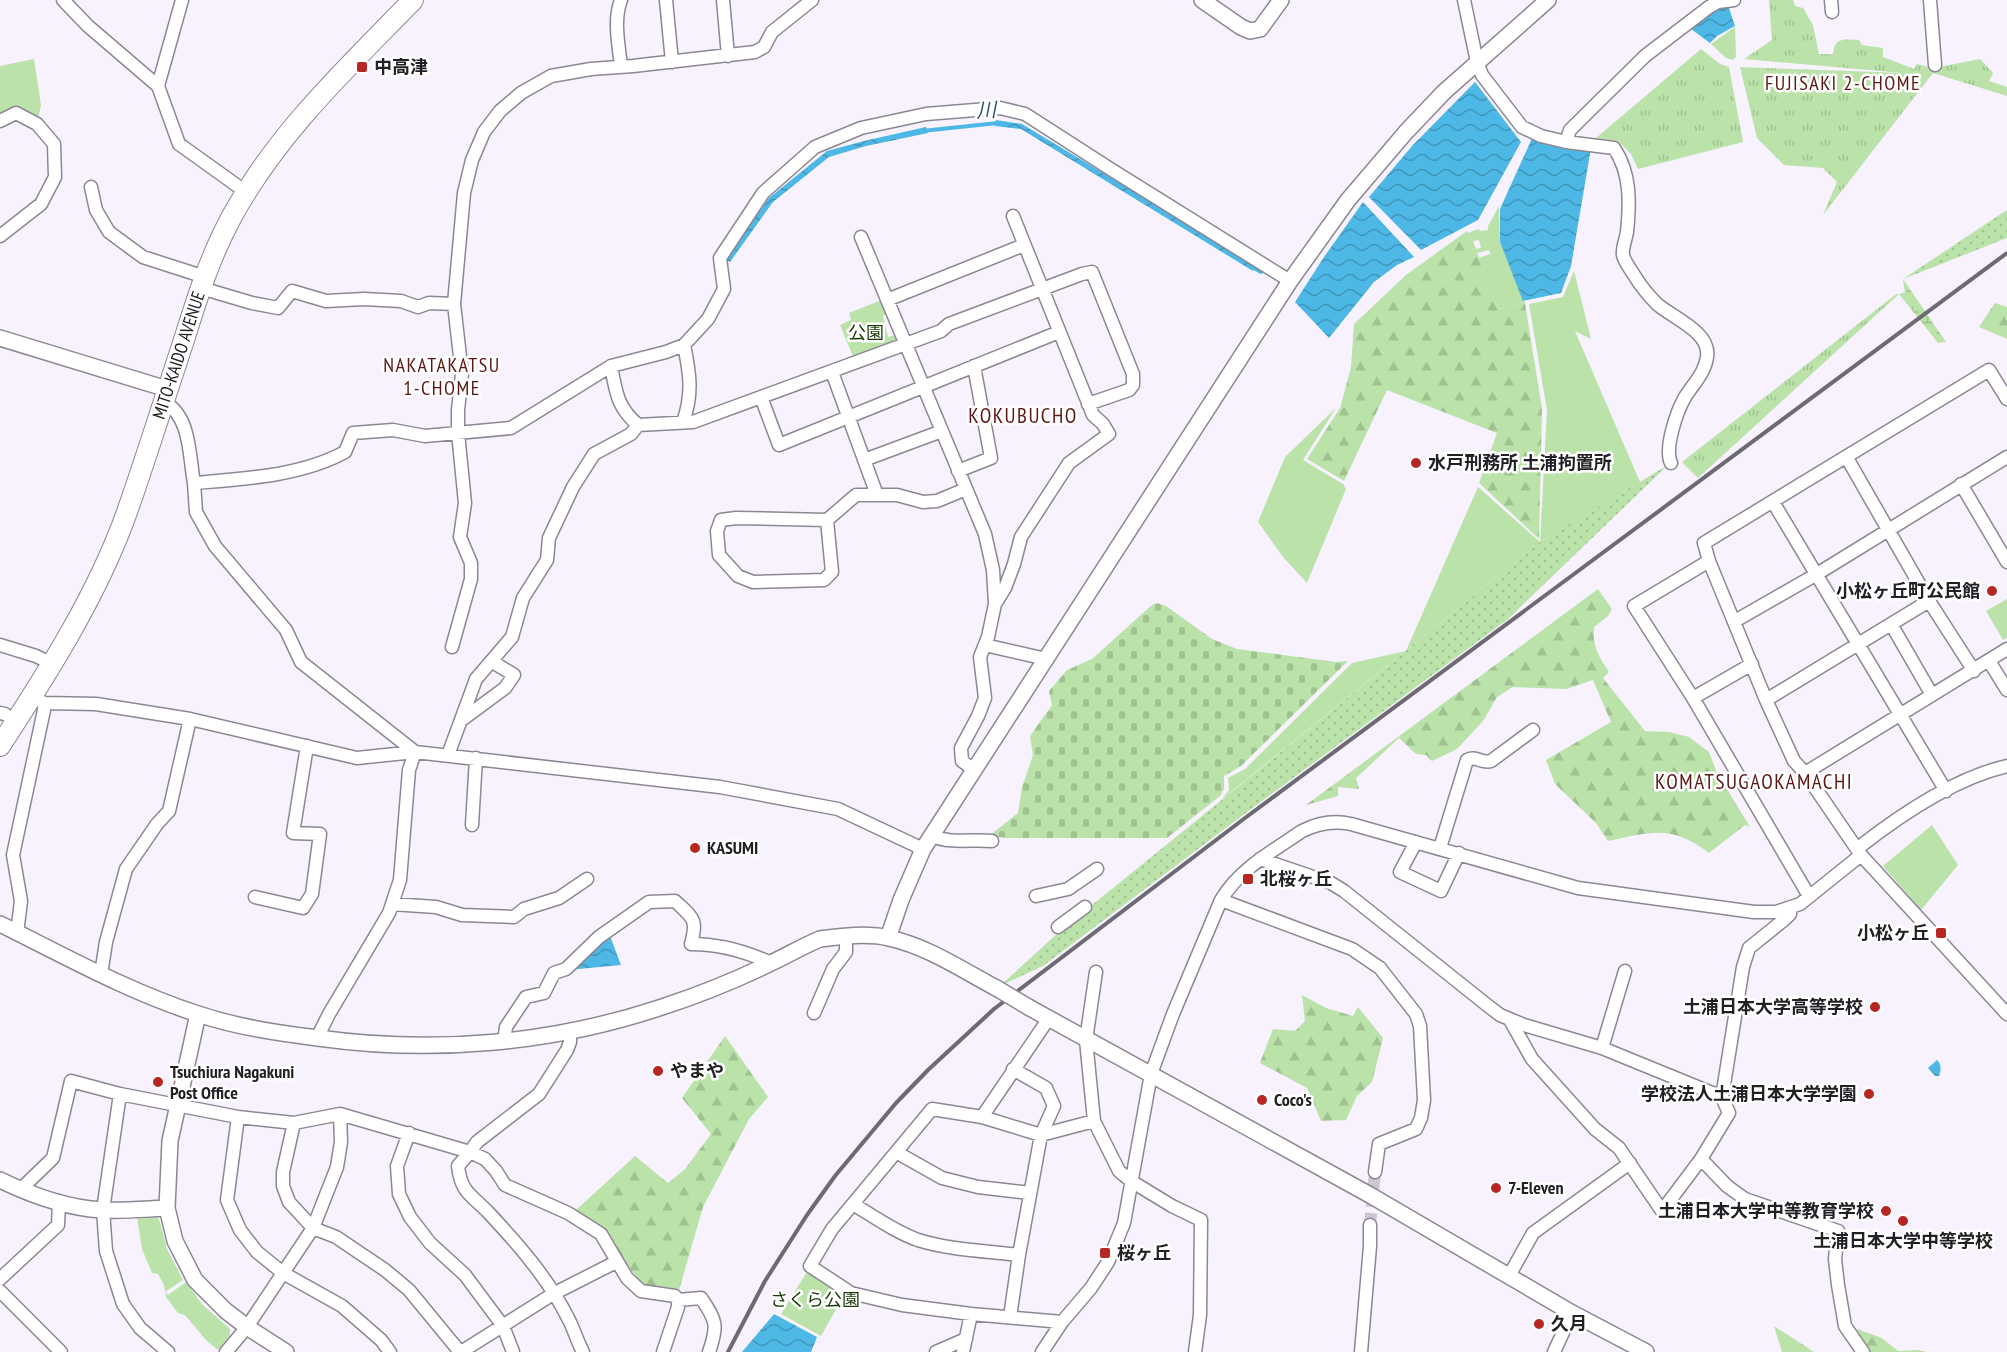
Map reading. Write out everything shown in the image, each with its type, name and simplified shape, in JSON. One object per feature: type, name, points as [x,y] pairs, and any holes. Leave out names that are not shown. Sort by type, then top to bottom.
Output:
[{"type":"highway","name":"MITO-KAIDO AVENUE","points":[[0,746],[8,717],[38,700],[52,664],[85,606],[108,559],[126,515],[203,282],[222,235],[246,192],[278,145],[311,106],[413,0]]},
{"type":"street","points":[[63,0],[88,26],[158,86],[179,144],[246,192]]},
{"type":"street","points":[[158,86],[182,0]]},
{"type":"street","points":[[621,0],[617,8],[617,24],[621,67]]},
{"type":"street","points":[[666,0],[672,62]]},
{"type":"street","points":[[723,0],[728,56]]},
{"type":"street","points":[[452,647],[471,579],[471,563],[460,537],[465,503],[458,434],[462,374],[454,304],[464,193],[472,160],[484,132],[500,111],[521,93],[551,76],[591,69],[755,52],[764,47],[772,32],[812,0]]},
{"type":"street","points":[[1202,0],[1250,31],[1260,29],[1281,0]]},
{"type":"street","points":[[1464,0],[1477,62],[1482,75],[1522,127],[1541,136],[1566,142],[1614,148],[1627,171],[1629,212],[1623,255],[1634,276],[1654,302],[1696,330],[1707,346],[1708,356],[1703,371],[1685,397],[1674,424],[1669,457],[1671,462]]},
{"type":"street","points":[[888,938],[901,900],[923,849],[1290,281],[1348,200],[1376,166],[1444,92],[1548,0]]},
{"type":"street","points":[[1566,142],[1570,130],[1645,56],[1709,7],[1718,2],[1734,0]]},
{"type":"street","points":[[1930,0],[1935,65]]},
{"type":"street","points":[[194,483],[255,478],[327,462],[345,452],[352,433],[393,430],[425,436],[511,428],[611,366],[684,345],[708,319],[724,289],[720,258],[763,193],[815,147],[861,128],[926,114],[1000,108],[1025,114],[1290,281]]},
{"type":"street","points":[[0,121],[15,113],[37,124],[54,144],[55,177],[41,204],[0,236]]},
{"type":"street","points":[[92,187],[96,210],[109,232],[143,257],[252,303],[278,308],[292,291],[326,301],[364,299],[401,301],[417,307],[429,303],[454,304]]},
{"type":"street","points":[[994,604],[1005,588],[1021,537],[1069,462],[1109,434],[1103,424],[1092,415],[1013,216]]},
{"type":"street","points":[[861,237],[985,534],[993,570],[994,604],[980,657],[985,698],[961,748],[962,760],[974,770]]},
{"type":"street","points":[[887,300],[1024,245]]},
{"type":"street","points":[[611,366],[617,395],[625,414],[638,425],[693,422],[906,345],[941,331],[949,324],[1092,272],[1133,374],[1133,385],[1130,390],[1088,404]]},
{"type":"street","points":[[761,397],[779,445],[1059,332]]},
{"type":"street","points":[[0,338],[165,396],[183,422],[194,483],[196,512],[215,546],[286,630],[301,662],[415,752]]},
{"type":"street","points":[[683,422],[689,405],[690,374],[684,345]]},
{"type":"street","points":[[958,471],[991,458],[974,366]]},
{"type":"street","points":[[2006,1011],[1859,852],[1805,773],[1794,761],[1766,700],[1709,561],[1704,543],[1989,370],[2007,399]]},
{"type":"street","points":[[832,372],[877,495]]},
{"type":"street","points":[[448,755],[476,679],[512,637],[523,598],[547,560],[549,538],[573,487],[594,454],[631,434],[638,425]]},
{"type":"street","points":[[864,460],[942,431]]},
{"type":"street","points":[[1735,621],[1817,574],[2007,457]]},
{"type":"street","points":[[1847,458],[1929,601],[1974,671]]},
{"type":"street","points":[[1961,484],[2007,562]]},
{"type":"street","points":[[827,520],[832,572],[824,580],[753,582],[738,576],[719,555],[717,531],[721,520],[736,518],[827,520],[856,495],[897,495],[923,502],[937,501],[966,489]]},
{"type":"street","points":[[1773,502],[1946,791]]},
{"type":"street","points":[[1709,561],[1634,606],[1693,698],[1809,896]]},
{"type":"street","points":[[1766,700],[1929,601]]},
{"type":"street","points":[[1891,624],[1932,695]]},
{"type":"street","points":[[0,645],[36,656],[52,664]]},
{"type":"street","points":[[985,645],[1046,659]]},
{"type":"street","points":[[1805,773],[2007,649]]},
{"type":"street","points":[[462,720],[505,688],[514,675],[491,661]]},
{"type":"street","points":[[1989,661],[2007,690]]},
{"type":"street","points":[[1693,698],[1752,664]]},
{"type":"street","points":[[38,700],[96,704],[190,719],[357,758],[415,752],[720,787],[838,809],[923,849]]},
{"type":"street","points":[[18,933],[21,901],[13,855],[44,710],[38,700]]},
{"type":"street","points":[[102,974],[106,942],[126,869],[157,824],[169,811],[190,719]]},
{"type":"street","points":[[1440,848],[1467,760],[1475,758],[1484,762],[1491,761],[1533,730]]},
{"type":"street","points":[[255,897],[303,908],[312,894],[320,834],[293,833],[307,746]]},
{"type":"street","points":[[317,1038],[389,914],[400,880],[410,770],[415,752]]},
{"type":"street","points":[[472,825],[476,758]]},
{"type":"street","points":[[1042,1352],[1062,1322],[1091,1288],[1113,1253],[1124,1223],[1151,1074],[1173,1014],[1221,900],[1227,888],[1239,876],[1302,831],[1312,826],[1339,821],[1578,888],[1754,912],[1776,912],[1790,909],[1809,896],[1900,816],[1986,770],[2007,766]]},
{"type":"street","points":[[932,836],[949,840],[976,839],[992,842]]},
{"type":"street","points":[[1416,842],[1400,872],[1441,891],[1459,853]]},
{"type":"street","points":[[1260,860],[1331,884],[1344,891],[1487,1005],[1510,1020],[1602,1048],[1722,1098]]},
{"type":"street","points":[[1036,896],[1068,889],[1097,869]]},
{"type":"street","points":[[392,904],[436,907],[462,915],[514,917],[524,909],[559,898],[587,879]]},
{"type":"street","points":[[1221,900],[1352,949],[1380,968],[1416,1014],[1420,1026],[1424,1100],[1421,1118],[1416,1129],[1379,1144],[1375,1172]]},
{"type":"street","points":[[504,1042],[506,1027],[526,997],[544,993],[554,973],[566,969],[599,937],[649,902],[675,901],[691,916],[696,928],[691,944],[721,946],[752,954],[771,963]]},
{"type":"street","points":[[1058,927],[1085,906]]},
{"type":"street","points":[[1510,1020],[1532,1059],[1595,1129],[1619,1148],[1662,1211],[1701,1159],[1730,1113],[1722,1098],[1743,967],[1749,948],[1785,920],[1790,914],[1790,909]]},
{"type":"street","points":[[0,924],[145,995],[198,1014],[275,1033],[381,1046],[504,1042],[570,1032],[663,1007],[771,963],[820,939],[846,936],[888,938],[947,960],[1086,1040],[1370,1195],[1572,1313],[1646,1352]]},
{"type":"street","points":[[814,1013],[833,969],[846,952],[846,936]]},
{"type":"street","points":[[1602,1048],[1625,971]]},
{"type":"street","points":[[1096,972],[1086,1040],[1094,1121],[1119,1171],[1172,1206],[1201,1220],[1200,1315],[1195,1352]]},
{"type":"street","points":[[198,1014],[170,1141],[167,1208],[176,1241],[195,1280],[226,1311],[286,1352]]},
{"type":"street","points":[[982,1117],[1049,1018]]},
{"type":"street","points":[[570,1032],[567,1050],[539,1094],[477,1142],[458,1166],[459,1181],[468,1194],[501,1226],[526,1255],[553,1293],[568,1316],[583,1352]]},
{"type":"street","points":[[1011,1317],[1019,1255],[1041,1135],[1054,1106],[1046,1088],[1013,1069]]},
{"type":"street","points":[[20,1190],[53,1158],[71,1081],[120,1094],[238,1117],[294,1123],[340,1114],[470,1152],[485,1159],[505,1185],[568,1213],[601,1234],[627,1278],[641,1292],[667,1293],[678,1300],[676,1316],[663,1352]]},
{"type":"street","points":[[120,1094],[103,1210],[106,1251],[123,1304],[140,1328],[168,1352]]},
{"type":"street","points":[[1062,1322],[902,1305],[851,1293],[810,1266],[832,1229],[932,1109],[982,1117],[1041,1135],[1094,1121]]},
{"type":"street","points":[[226,1352],[247,1327],[313,1228],[337,1167],[341,1142],[340,1114]]},
{"type":"street","points":[[238,1117],[227,1200],[240,1230],[257,1252],[283,1273],[342,1306],[381,1340],[390,1352]]},
{"type":"street","points":[[294,1123],[283,1172],[283,1186],[289,1202],[313,1228],[336,1238],[385,1270],[409,1290],[460,1352],[553,1293],[616,1262]]},
{"type":"street","points":[[409,1133],[397,1166],[399,1194],[410,1217],[430,1243],[465,1275],[504,1326],[513,1352]]},
{"type":"street","points":[[896,1152],[942,1178],[978,1187],[1030,1193]]},
{"type":"street","points":[[1701,1159],[1727,1186],[1744,1199],[1838,1231],[1835,1259],[1845,1326],[1863,1352]]},
{"type":"street","points":[[1509,1276],[1533,1233],[1630,1163]]},
{"type":"street","points":[[0,1180],[20,1190],[78,1207],[103,1210],[167,1208]]},
{"type":"street","points":[[0,1279],[58,1225],[59,1201]]},
{"type":"street","points":[[853,1204],[916,1239],[938,1245],[1019,1255]]},
{"type":"street","points":[[1361,1352],[1370,1225]]},
{"type":"street","points":[[0,1291],[61,1352]]},
{"type":"street","points":[[678,1300],[701,1298],[713,1315],[716,1332],[709,1352]]},
{"type":"street","points":[[1554,1352],[1572,1313]]},
{"type":"street","points":[[963,1352],[971,1314]]},
{"type":"street","points":[[936,1352],[966,1339]]},
{"type":"green space","points":[[1769,0],[1793,0],[1795,6],[1803,8],[1813,25],[1819,54],[1833,54],[1836,44],[1842,40],[1859,40],[1862,45],[1883,48],[1883,57],[1914,69],[1917,64],[1934,68],[1980,59],[1993,73],[1989,81],[2007,87],[2007,96],[1933,73],[1823,215],[1837,182],[1823,168],[1784,165],[1757,138],[1740,67],[1903,73],[1744,59],[1772,40]]},
{"type":"green space","points":[[1735,27],[1736,57],[1733,60],[1726,58],[1711,44]]},
{"type":"green space","points":[[1701,49],[1720,64],[1729,67],[1743,142],[1638,169],[1631,154],[1618,141],[1596,138]]},
{"type":"green space","points":[[34,59],[41,105],[37,124],[16,113],[0,121],[0,66]]},
{"type":"green space","points":[[1499,206],[1500,242],[1525,303],[1498,309],[1479,258],[1490,254],[1489,250],[1477,253],[1475,249],[1481,248],[1479,240],[1473,241],[1468,233],[1478,229],[1488,230]]},
{"type":"green space","points":[[2007,210],[2007,238],[1903,279]]},
{"type":"green space","points":[[1467,231],[1473,241],[1498,309],[1525,303],[1542,409],[1539,539],[1479,483],[1497,433],[1387,390],[1344,481],[1307,459],[1340,408],[1351,367],[1354,324],[1406,275]]},
{"type":"green space","points":[[1574,271],[1591,339],[1575,331],[1640,482],[1540,542],[1547,410],[1529,304],[1563,297]]},
{"type":"green space","points":[[1903,279],[1946,342],[1938,343],[1899,294],[1905,292]]},
{"type":"green space","points":[[1899,294],[1698,478],[1682,462],[1895,295]]},
{"type":"green space","name":"公園","points":[[884,299],[890,313],[883,316],[888,337],[898,334],[900,341],[855,361],[840,325],[851,320],[849,313]]},
{"type":"green space","points":[[1995,303],[2007,307],[2007,339],[1979,327]]},
{"type":"green space","points":[[1336,408],[1303,460],[1343,484],[1346,489],[1307,583],[1283,557],[1258,522],[1285,457]]},
{"type":"green space","points":[[1668,465],[1508,619],[1043,966],[1000,986],[1060,931],[1540,542]]},
{"type":"green space","points":[[1478,487],[1540,542],[1406,650]]},
{"type":"green space","points":[[1598,589],[1612,609],[1608,616],[1594,627],[1597,651],[1609,672],[1603,678],[1645,731],[1669,732],[1689,737],[1709,752],[1717,773],[1750,827],[1745,825],[1709,853],[1696,844],[1672,834],[1649,833],[1608,841],[1596,823],[1555,784],[1546,760],[1611,722],[1593,680],[1566,689],[1513,687],[1497,697],[1483,721],[1457,749],[1432,761],[1426,755],[1416,754],[1399,738],[1356,778],[1359,789],[1338,787],[1338,796],[1306,805]]},
{"type":"green space","points":[[2007,599],[2007,638],[2003,640],[1986,611]]},
{"type":"green space","points":[[1157,603],[1166,606],[1212,639],[1237,649],[1336,662],[1348,661],[1241,766],[1224,776],[1224,789],[1220,796],[1167,838],[989,836],[1018,813],[1022,787],[1033,755],[1030,736],[1052,705],[1049,691],[1067,670],[1092,659]]},
{"type":"green space","points":[[1405,651],[1222,799],[1229,790],[1228,778],[1245,769],[1352,663]]},
{"type":"green space","points":[[1932,825],[1958,865],[1921,910],[1883,866]]},
{"type":"green space","points":[[1302,995],[1326,1008],[1353,1016],[1358,1007],[1383,1038],[1372,1082],[1357,1096],[1346,1120],[1321,1121],[1307,1088],[1260,1063],[1273,1029],[1295,1031],[1305,1021]]},
{"type":"green space","points":[[725,1036],[768,1097],[749,1119],[703,1207],[679,1290],[643,1285],[617,1252],[605,1229],[576,1210],[635,1156],[668,1183],[685,1169],[711,1134],[682,1098]]},
{"type":"green space","points":[[153,1216],[159,1219],[167,1249],[183,1280],[165,1292],[158,1274],[152,1273],[142,1249],[137,1217]]},
{"type":"green space","name":"さくら公園","points":[[808,1270],[844,1295],[821,1336],[781,1314]]},
{"type":"green space","points":[[186,1282],[202,1304],[230,1329],[230,1335],[218,1350],[206,1340],[185,1315],[178,1313],[165,1292],[168,1295]]},
{"type":"green space","points":[[1774,1326],[1814,1352],[1782,1352]]},
{"type":"green space","points":[[1857,1329],[1882,1338],[1898,1351],[1927,1352],[1868,1352]]},
{"type":"water","points":[[1727,2],[1735,26],[1717,36],[1710,43],[1687,26]]},
{"type":"water","points":[[1475,82],[1521,142],[1478,220],[1421,250],[1369,197],[1412,146]]},
{"type":"water","points":[[996,120],[1022,124],[1256,265],[1253,271],[1021,129],[995,126]]},
{"type":"water","points":[[926,127],[928,133],[866,146],[829,157],[773,202],[730,262],[725,259],[769,198],[827,151]]},
{"type":"water","points":[[1533,136],[1591,148],[1571,266],[1561,293],[1523,301],[1500,242],[1500,209]]},
{"type":"water","points":[[1363,202],[1414,257],[1397,265],[1374,282],[1329,338],[1295,302]]},
{"type":"water","points":[[610,936],[621,965],[568,970],[601,940]]},
{"type":"water","points":[[1937,1060],[1941,1068],[1939,1076],[1935,1076],[1928,1068]]},
{"type":"water","points":[[774,1314],[817,1337],[811,1352],[742,1352]]},
{"type":"waterway","name":"川","points":[[922,131],[998,123]]},
{"type":"waterway","name":"川","points":[[1251,266],[1261,272]]},
{"type":"tunnel","points":[[1370,1225],[1375,1172]]},
{"type":"railway","points":[[728,1352],[765,1281],[835,1176],[896,1103],[994,1009],[1245,818],[2007,253]]},
{"type":"place","name":"中高津","points":[[362,67]]},
{"type":"place","name":"水戸刑務所 土浦拘置所","points":[[1416,463]]},
{"type":"place","name":"小松ヶ丘町公民館","points":[[1992,591]]},
{"type":"place","name":"KASUMI","points":[[695,848]]},
{"type":"place","name":"北桜ヶ丘","points":[[1248,879]]},
{"type":"place","name":"小松ヶ丘","points":[[1941,933]]},
{"type":"place","name":"土浦日本大学高等学校","points":[[1875,1007]]},
{"type":"place","name":"やまや","points":[[658,1071]]},
{"type":"place","name":"Tsuchiura Nagakuni Post Office","points":[[158,1082]]},
{"type":"place","name":"学校法人土浦日本大学学園","points":[[1869,1094]]},
{"type":"place","name":"Coco's","points":[[1262,1100]]},
{"type":"place","name":"7-Eleven","points":[[1496,1188]]},
{"type":"place","name":"土浦日本大学中等教育学校","points":[[1886,1211]]},
{"type":"place","name":"土浦日本大学中等学校","points":[[1903,1221]]},
{"type":"place","name":"桜ヶ丘","points":[[1105,1253]]},
{"type":"place","name":"久月","points":[[1539,1324]]},
{"type":"district","name":"FUJISAKI 2-CHOME","points":[[1843,83]]},
{"type":"district","name":"NAKATAKATSU 1-CHOME","points":[[442,376]]},
{"type":"district","name":"KOKUBUCHO","points":[[1023,416]]},
{"type":"district","name":"KOMATSUGAOKAMACHI","points":[[1754,782]]}]
